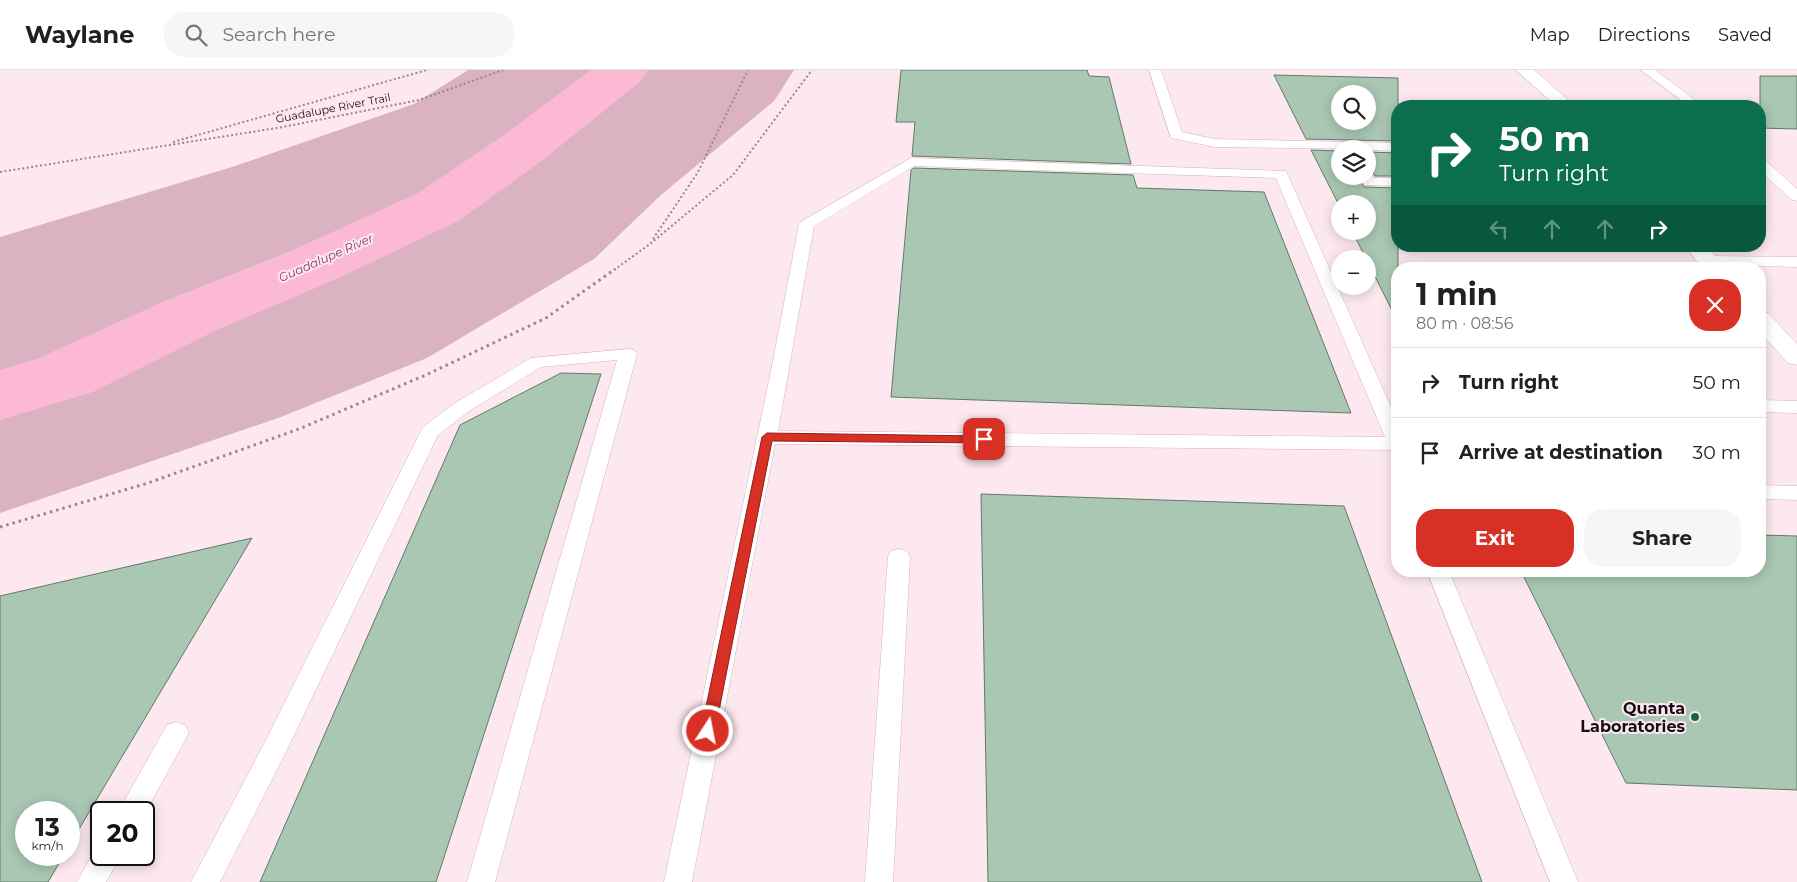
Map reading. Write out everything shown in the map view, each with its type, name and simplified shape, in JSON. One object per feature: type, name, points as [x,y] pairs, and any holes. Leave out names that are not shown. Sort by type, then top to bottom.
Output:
[{"type":"main road","points":[[1524,70],[1559,100]]},
{"type":"main road","points":[[1766,324],[1797,358]]},
{"type":"lane","points":[[1154,70],[1176,135],[1215,143],[1331,146]]},
{"type":"lane","points":[[1648,70],[1689,100]]},
{"type":"lane","points":[[1376,147],[1391,147]]},
{"type":"lane","points":[[678,882],[767,437],[807,224],[911,162],[1281,174],[1391,432]]},
{"type":"lane","points":[[1766,168],[1797,197]]},
{"type":"lane","points":[[1376,182],[1391,182]]},
{"type":"lane","points":[[1706,259],[1797,262]]},
{"type":"lane","points":[[205,882],[275,748],[430,431],[462,406],[537,362],[628,354],[482,882]]},
{"type":"lane","points":[[1766,406],[1797,407]]},
{"type":"lane","points":[[767,437],[1391,444]]},
{"type":"lane","points":[[1766,492],[1797,493]]},
{"type":"lane","points":[[879,882],[899,557]]},
{"type":"lane","points":[[1440,577],[1564,882]]},
{"type":"lane","points":[[137,801],[176,732]]},
{"type":"lane","points":[[91,882],[100,866]]},
{"type":"path","name":"Guadalupe River Trail","points":[[162,145],[427,70]]},
{"type":"path","name":"Guadalupe River Trail","points":[[0,172],[283,127],[419,100],[503,70]]},
{"type":"path","points":[[650,244],[698,172],[748,70]]},
{"type":"path","points":[[0,527],[148,483],[280,436],[428,374],[546,318],[650,244],[733,175],[812,70]]},
{"type":"shaded area","points":[[468,70],[794,70],[774,101],[661,195],[594,259],[427,358],[281,417],[0,513],[0,237],[232,167],[414,104]]},
{"type":"building","points":[[901,70],[1087,70],[1089,76],[1109,77],[1131,164],[912,156],[915,122],[896,122]]},
{"type":"building","points":[[1274,75],[1398,78],[1398,100],[1391,100],[1391,141],[1306,139]]},
{"type":"building","points":[[1760,76],[1797,76],[1797,129],[1766,128],[1766,100],[1760,100]]},
{"type":"building","points":[[1311,150],[1331,151],[1331,185],[1391,188],[1391,252],[1398,252],[1398,262],[1391,262],[1391,308],[1376,278],[1376,250],[1362,250],[1357,240],[1376,240],[1376,195],[1334,195]]},
{"type":"building","points":[[1376,152],[1391,153],[1391,176],[1376,176]]},
{"type":"building","points":[[914,168],[1133,175],[1137,188],[1264,192],[1351,413],[891,397],[911,170]]},
{"type":"building","points":[[561,373],[601,374],[436,882],[260,882],[460,425]]},
{"type":"building","points":[[981,494],[1344,506],[1482,882],[988,882]]},
{"type":"building","name":"Quanta Laboratories","points":[[1766,535],[1797,536],[1797,790],[1626,783],[1524,577],[1766,577]]},
{"type":"building","points":[[252,538],[96,801],[90,801],[90,811],[80,827],[80,801],[15,801],[15,866],[57,866],[48,882],[0,882],[0,596]]},
{"type":"waterway","name":"Guadalupe River","points":[[0,395],[66,375],[192,315],[316,264],[438,207],[524,147],[623,70]]},
{"type":"place","name":"Quanta Laboratories","points":[[1695,717]]},
{"type":"route","points":[[708,731],[767,437],[984,439]]}]
